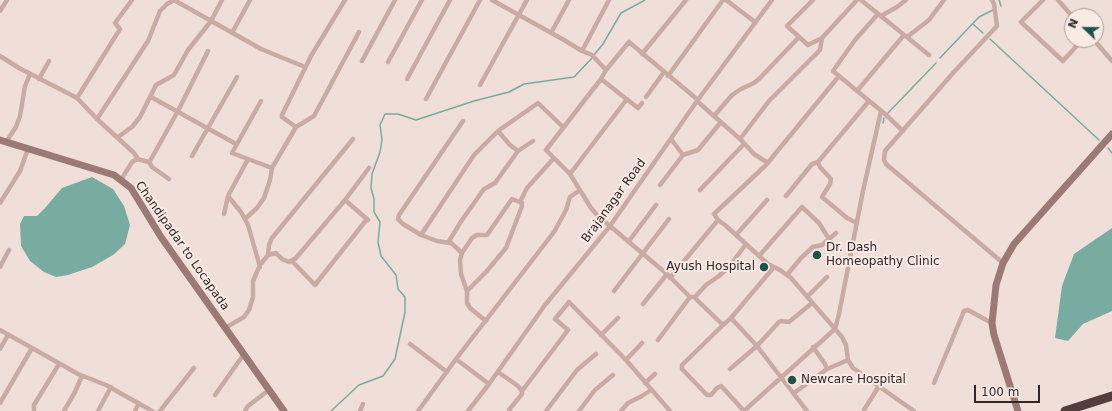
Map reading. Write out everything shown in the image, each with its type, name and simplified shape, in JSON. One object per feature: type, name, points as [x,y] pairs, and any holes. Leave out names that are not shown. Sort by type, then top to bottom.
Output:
[{"type":"highway","points":[[1065,411],[1112,396]]},
{"type":"street","points":[[0,11],[7,0]]},
{"type":"street","points":[[77,98],[120,29],[115,23],[132,0]]},
{"type":"street","points":[[97,119],[148,41],[160,11],[174,0],[261,49],[305,67]]},
{"type":"street","points":[[118,137],[132,127],[140,117],[156,85],[174,75],[188,50],[211,21],[222,0]]},
{"type":"street","points":[[232,33],[250,0]]},
{"type":"street","points":[[296,127],[282,117],[282,114],[305,67],[345,0]]},
{"type":"street","points":[[362,61],[395,0]]},
{"type":"street","points":[[388,62],[422,0]]},
{"type":"street","points":[[407,79],[450,0]]},
{"type":"street","points":[[426,99],[480,0]]},
{"type":"street","points":[[492,0],[582,51],[592,55],[606,70]]},
{"type":"street","points":[[480,85],[527,0]]},
{"type":"street","points":[[551,33],[569,0]]},
{"type":"street","points":[[582,51],[609,0]]},
{"type":"street","points":[[642,54],[686,0]]},
{"type":"street","points":[[668,76],[724,0],[755,22]]},
{"type":"street","name":"Brajanagar Road","points":[[468,411],[498,372],[544,305],[610,226],[698,101],[772,0]]},
{"type":"street","points":[[813,0],[787,26],[808,45],[822,38],[857,0]]},
{"type":"street","points":[[861,0],[929,55]]},
{"type":"street","points":[[903,131],[882,111],[833,71],[855,40],[880,15],[897,8],[906,0]]},
{"type":"street","points":[[857,91],[906,36],[929,20],[944,0]]},
{"type":"street","points":[[992,0],[994,4],[997,26],[885,152],[884,160],[886,164],[1003,263]]},
{"type":"street","points":[[1043,0],[1022,22],[1063,61],[1075,48]]},
{"type":"street","points":[[1058,0],[1065,8]]},
{"type":"street","points":[[245,219],[257,208],[264,198],[272,168],[296,127],[314,116],[360,32]]},
{"type":"street","points":[[714,116],[732,95],[760,78],[799,37]]},
{"type":"street","points":[[740,139],[769,101],[820,50],[822,38]]},
{"type":"street","points":[[723,325],[591,208],[570,174],[546,150],[629,42],[698,101],[740,139],[754,154],[768,163]]},
{"type":"street","points":[[1101,48],[1112,62]]},
{"type":"street","points":[[149,162],[178,111],[208,51]]},
{"type":"street","points":[[0,56],[39,79],[77,98],[97,119],[118,137],[138,159],[149,162],[152,167],[169,179]]},
{"type":"street","points":[[39,79],[49,61]]},
{"type":"street","points":[[646,97],[664,72]]},
{"type":"street","points":[[3,141],[14,132],[18,121],[25,86],[30,74]]},
{"type":"street","points":[[839,76],[768,163],[714,214],[718,220],[759,256],[774,268],[787,274],[842,337],[846,345],[848,360],[852,368],[908,409],[914,411]]},
{"type":"street","points":[[192,156],[236,77]]},
{"type":"street","points":[[601,79],[638,108],[642,103]]},
{"type":"street","points":[[151,97],[236,144]]},
{"type":"street","points":[[570,174],[627,99]]},
{"type":"street","points":[[261,101],[232,153],[272,168]]},
{"type":"street","points":[[786,196],[812,164],[818,162],[869,101]]},
{"type":"street","points":[[421,235],[474,155],[498,131],[538,102],[563,127]]},
{"type":"street","points":[[774,268],[731,318],[682,365],[682,369],[707,395],[711,395],[721,386],[744,411],[813,347],[835,329],[863,191],[882,111]]},
{"type":"street","points":[[462,253],[450,243],[437,242],[421,235],[403,224],[398,219],[399,215],[463,121]]},
{"type":"street","points":[[660,185],[683,155],[698,150],[721,122]]},
{"type":"street","points":[[498,131],[510,146],[518,151]]},
{"type":"street","points":[[1018,411],[994,335],[992,323],[996,285],[1003,263],[1014,244],[1109,141],[1112,134]]},
{"type":"street","points":[[226,328],[244,317],[249,310],[253,297],[253,281],[268,255],[269,245],[272,238],[353,139]]},
{"type":"street","points":[[671,139],[683,155]]},
{"type":"street","name":"Chandipadar to Locapada","points":[[3,141],[114,175],[131,188],[161,237],[284,411]]},
{"type":"street","points":[[450,243],[462,220],[484,189],[495,183],[518,151],[533,141]]},
{"type":"street","points":[[700,190],[744,144]]},
{"type":"street","points":[[0,203],[20,171],[28,148]]},
{"type":"street","points":[[467,291],[486,272],[506,248],[522,206],[521,200],[527,188],[554,158]]},
{"type":"street","points":[[121,180],[132,162],[138,159]]},
{"type":"street","points":[[224,214],[228,196],[248,159]]},
{"type":"street","points":[[818,162],[820,167],[831,179],[830,184],[822,196],[847,218],[857,223]]},
{"type":"street","points":[[292,261],[345,200],[368,168]]},
{"type":"street","points":[[418,411],[456,359],[554,232],[566,210],[570,197],[580,190]]},
{"type":"street","points":[[228,196],[245,219],[260,267]]},
{"type":"street","points":[[268,255],[276,253],[282,259],[289,262],[292,261],[315,285],[367,219],[345,200]]},
{"type":"street","points":[[486,321],[470,308],[468,304],[467,291],[461,274],[460,260],[462,253],[472,238],[477,235],[487,235],[512,200],[522,203]]},
{"type":"street","points":[[736,235],[767,200]]},
{"type":"street","points":[[629,241],[656,205]]},
{"type":"street","points":[[759,256],[802,207],[820,223],[829,239]]},
{"type":"street","points":[[614,291],[669,220]]},
{"type":"street","points":[[644,304],[718,220]]},
{"type":"street","points":[[787,274],[813,247],[822,245],[836,233]]},
{"type":"street","points":[[658,340],[692,297],[729,267],[746,244]]},
{"type":"street","points":[[0,267],[9,250]]},
{"type":"street","points":[[807,297],[827,277]]},
{"type":"street","points":[[509,411],[522,394],[522,391],[568,330],[555,319],[569,302],[626,360],[670,411]]},
{"type":"street","points":[[730,369],[772,331],[779,322],[789,322],[812,303]]},
{"type":"street","points":[[934,383],[964,311],[968,310],[992,323]]},
{"type":"street","points":[[601,335],[618,318]]},
{"type":"street","points":[[731,318],[781,376],[806,410]]},
{"type":"street","points":[[0,330],[59,364],[82,376],[111,387],[152,411]]},
{"type":"street","points":[[0,349],[8,335]]},
{"type":"street","points":[[626,360],[642,343]]},
{"type":"street","points":[[410,344],[447,372]]},
{"type":"street","points":[[813,347],[827,369]]},
{"type":"street","points":[[0,403],[32,348]]},
{"type":"street","points":[[215,395],[244,354]]},
{"type":"street","points":[[546,411],[577,370],[596,354]]},
{"type":"street","points":[[456,359],[489,384]]},
{"type":"street","points":[[794,393],[827,369],[848,360]]},
{"type":"street","points":[[34,411],[34,405],[59,364]]},
{"type":"street","points":[[160,411],[194,368]]},
{"type":"street","points":[[498,372],[518,386],[522,391]]},
{"type":"street","points":[[645,383],[655,374]]},
{"type":"street","points":[[579,411],[595,390],[613,375]]},
{"type":"street","points":[[64,411],[82,376]]},
{"type":"street","points":[[864,410],[878,386]]},
{"type":"street","points":[[98,411],[111,387]]},
{"type":"street","points":[[245,411],[248,406],[269,390]]},
{"type":"street","points":[[621,411],[628,403],[651,390]]},
{"type":"street","points":[[135,411],[139,403]]},
{"type":"street","points":[[360,411],[363,404]]},
{"type":"water","points":[[92,177],[113,189],[124,206],[130,225],[125,244],[113,255],[92,267],[68,275],[56,277],[44,272],[30,261],[21,246],[20,224],[24,216],[37,216],[62,188]]},
{"type":"water","points":[[1112,228],[1112,311],[1083,324],[1068,341],[1055,338],[1062,286],[1074,254]]},
{"type":"waterway","points":[[594,55],[603,44],[621,13],[645,0]]},
{"type":"waterway","points":[[999,0],[1001,6]]},
{"type":"waterway","points":[[940,58],[979,17],[993,10]]},
{"type":"waterway","points":[[973,24],[983,33]]},
{"type":"waterway","points":[[990,39],[1099,140]]},
{"type":"waterway","points":[[331,411],[359,385],[383,376],[395,359],[405,312],[405,297],[398,289],[396,275],[381,256],[378,242],[380,222],[374,212],[374,199],[371,188],[372,174],[380,152],[382,140],[380,125],[385,114],[398,114],[416,120],[474,101],[509,92],[524,84],[574,77],[592,58]]},
{"type":"waterway","points":[[888,113],[936,63]]},
{"type":"waterway","points":[[883,123],[884,118]]},
{"type":"waterway","points":[[1108,148],[1112,153]]},
{"type":"place","name":"Dr. Dash Homeopathy Clinic","points":[[817,255]]},
{"type":"place","name":"Ayush Hospital","points":[[764,267]]},
{"type":"place","name":"Newcare Hospital","points":[[792,380]]}]
